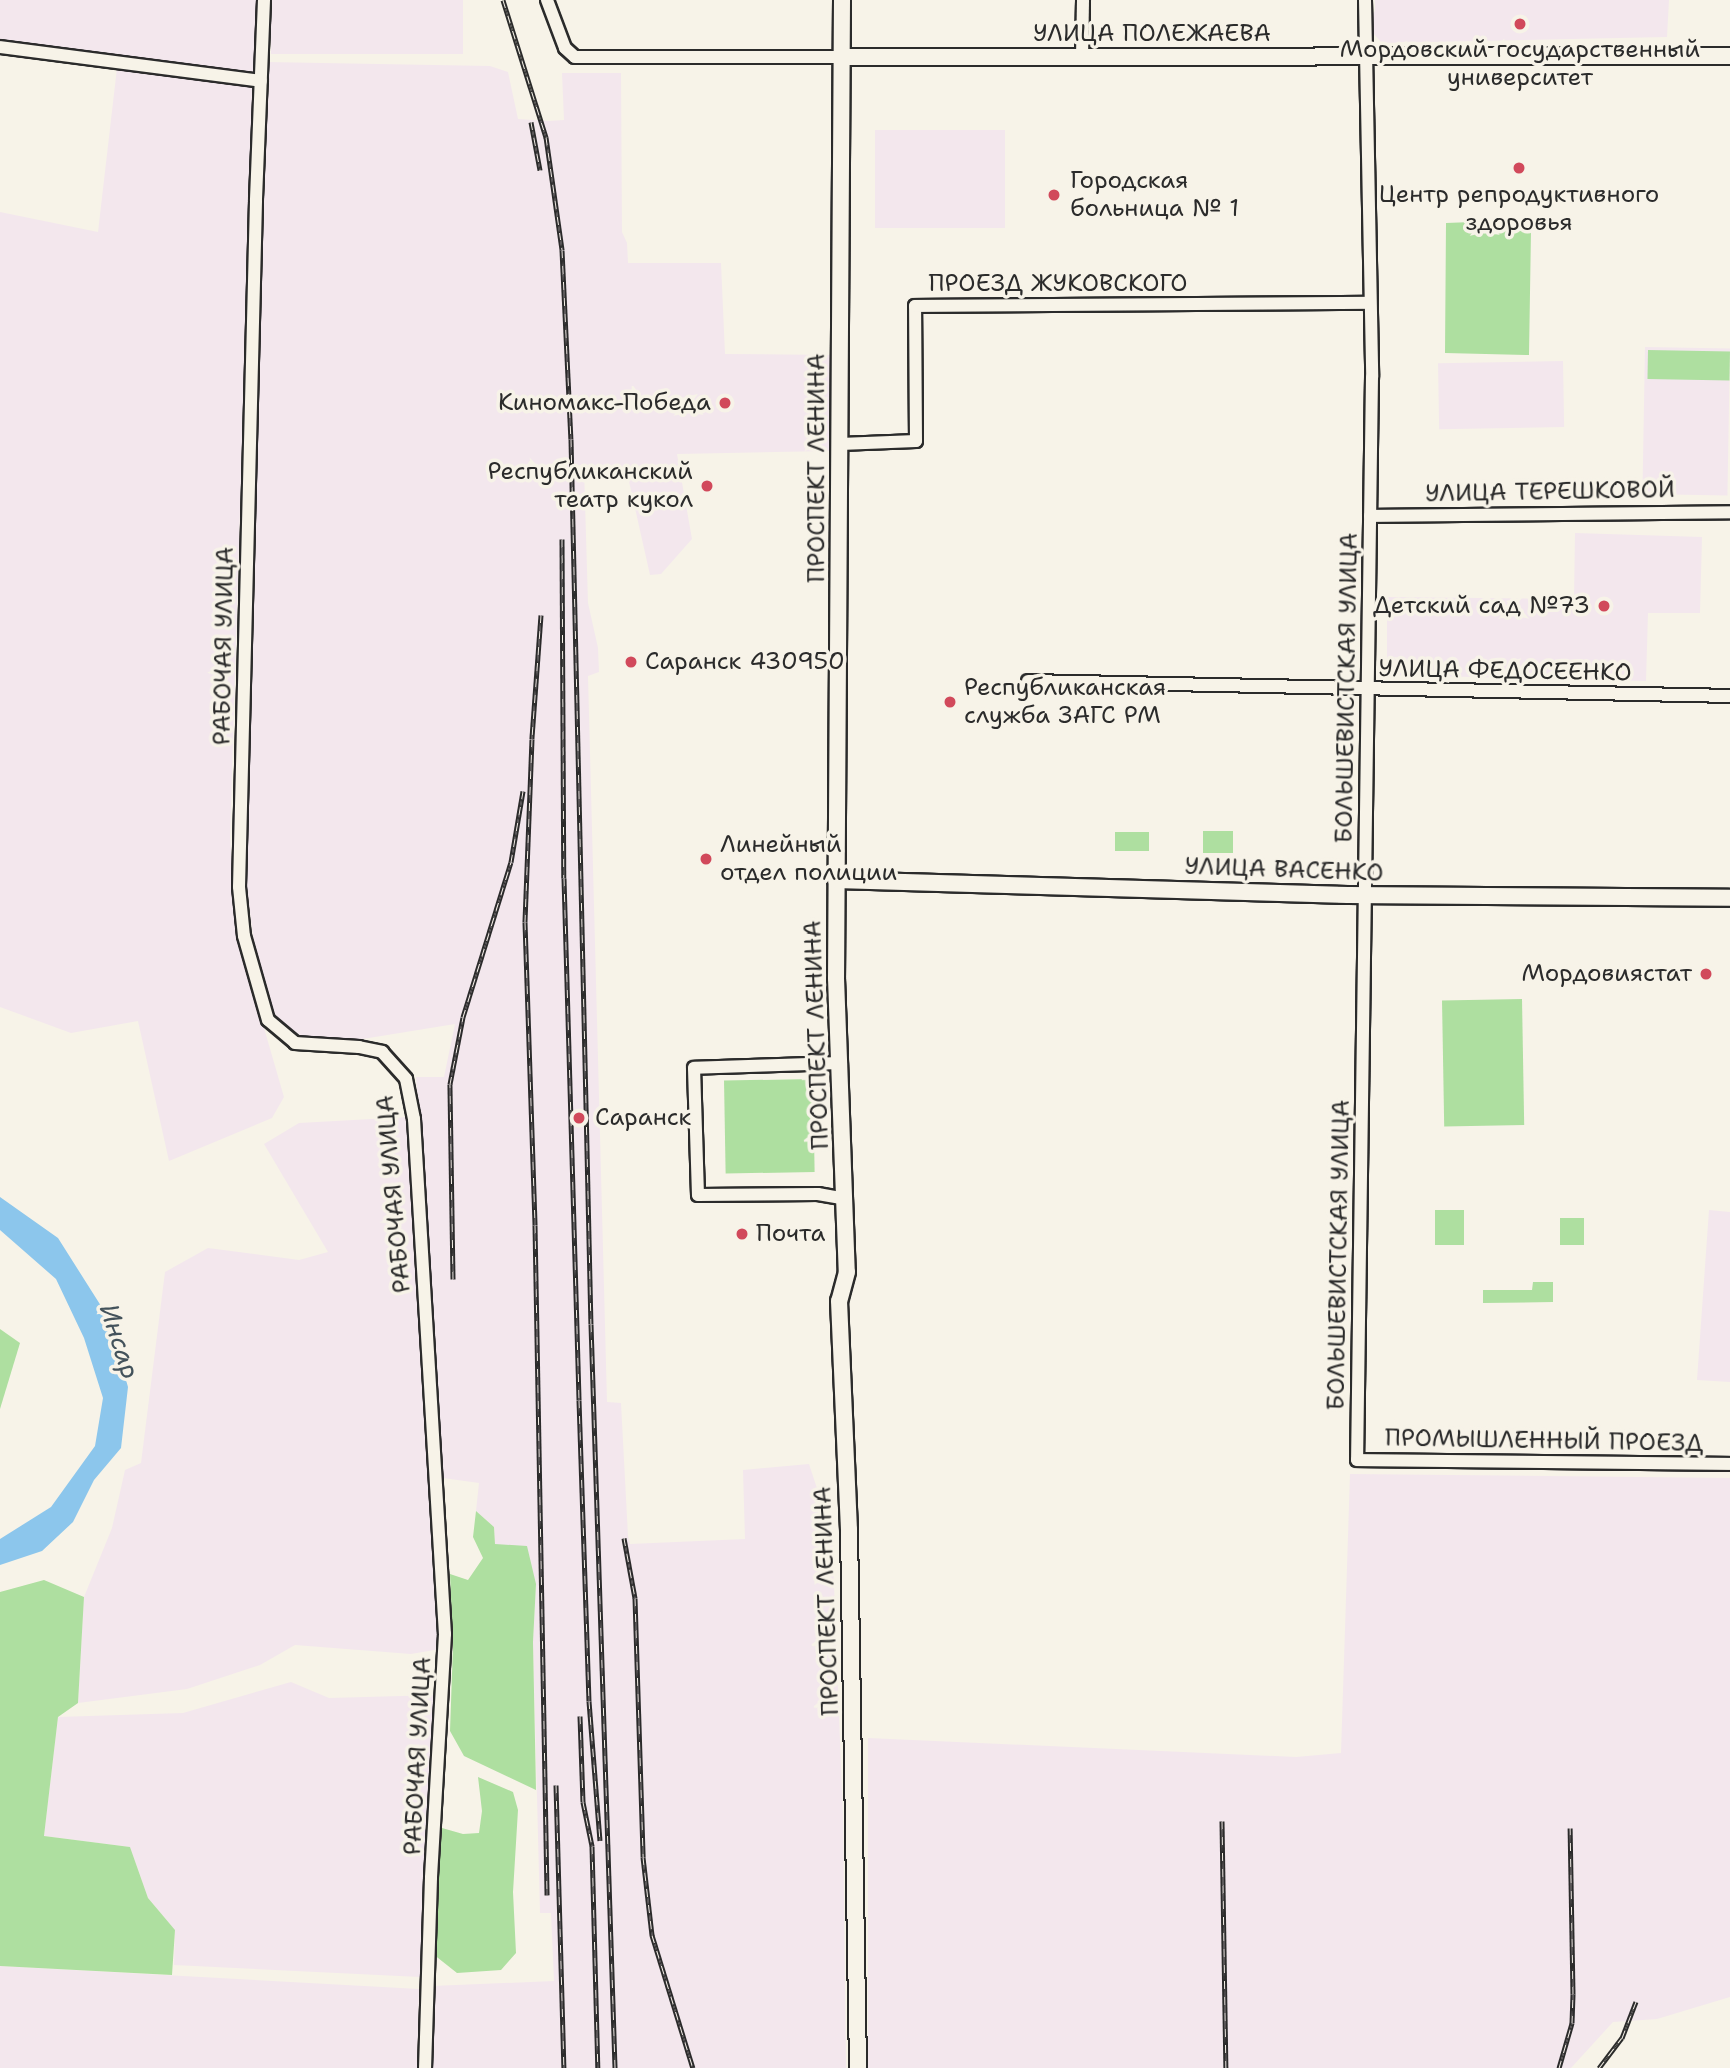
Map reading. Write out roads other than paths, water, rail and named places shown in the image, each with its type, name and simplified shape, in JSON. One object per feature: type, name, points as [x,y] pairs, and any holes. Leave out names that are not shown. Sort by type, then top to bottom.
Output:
[{"type":"main road","name":"ПРОСПЕКТ ЛЕНИНА","points":[[842,0],[836,978],[848,1272],[839,1301],[849,1530],[858,2068]]},
{"type":"main road","name":"УЛИЦА ПОЛЕЖАЕВА","points":[[842,57],[1730,56]]},
{"type":"main road","name":"УЛИЦА ВАСЕНКО","points":[[836,880],[1365,895],[1730,898]]},
{"type":"street","name":"РАБОЧАЯ УЛИЦА","points":[[264,0],[239,887],[244,936],[268,1020],[295,1043],[359,1047],[382,1052],[405,1079],[413,1109],[446,1634],[431,1878],[425,2068]]},
{"type":"street","name":"УЛИЦА ПОЛЕЖАЕВА","points":[[547,0],[565,48],[575,57],[842,57]]},
{"type":"street","points":[[1082,58],[1083,0]]},
{"type":"street","name":"БОЛЬШЕВИСТСКАЯ УЛИЦА","points":[[1357,1461],[1370,516],[1365,0]]},
{"type":"street","points":[[0,47],[261,81]]},
{"type":"street","name":"ПРОЕЗД ЖУКОВСКОГО","points":[[840,444],[916,441],[915,306],[1370,303]]},
{"type":"street","name":"УЛИЦА ТЕРЕШКОВОЙ","points":[[1370,516],[1730,512]]},
{"type":"street","name":"УЛИЦА ФЕДОСЕЕНКО","points":[[1028,681],[1730,696]]},
{"type":"street","points":[[841,1063],[694,1068],[698,1195],[818,1194],[846,1199]]},
{"type":"street","name":"ПРОМЫШЛЕННЫЙ ПРОЕЗД","points":[[1357,1461],[1730,1465]]},
{"type":"water","points":[[0,1197],[58,1238],[108,1317],[128,1387],[121,1448],[94,1480],[73,1522],[42,1551],[0,1565],[0,1539],[51,1507],[95,1446],[103,1398],[84,1338],[56,1279],[0,1230]]},
{"type":"railway","points":[[503,0],[546,137],[562,250],[571,439],[591,1324],[615,2068]]},
{"type":"railway","points":[[531,122],[540,170]]},
{"type":"railway","points":[[562,539],[564,878],[579,1400],[589,1701],[600,1841]]},
{"type":"railway","points":[[541,615],[532,739],[525,922],[535,1225],[547,1895]]},
{"type":"railway","points":[[453,1279],[450,1084],[463,1017],[511,862],[523,791]]},
{"type":"railway","points":[[624,1538],[635,1598],[643,1857],[652,1935],[693,2068]]},
{"type":"railway","points":[[580,1716],[583,1802],[592,1846],[598,2068]]},
{"type":"railway","points":[[556,1785],[564,2068]]},
{"type":"railway","points":[[1222,1821],[1226,2068]]},
{"type":"railway","points":[[1559,2068],[1572,2023],[1570,1828]]},
{"type":"railway","points":[[1599,2068],[1622,2038],[1636,2002]]},
{"type":"place","name":"Мордовский государственный университет","points":[[1520,24]]},
{"type":"place","name":"Центр репродуктивного здоровья","points":[[1519,168]]},
{"type":"place","name":"Городская больница № 1","points":[[1054,195]]},
{"type":"place","name":"Киномакс-Победа","points":[[725,403]]},
{"type":"place","name":"Республиканский театр кукол","points":[[707,486]]},
{"type":"place","name":"Детский сад №73","points":[[1604,606]]},
{"type":"place","name":"Саранск 430950","points":[[631,662]]},
{"type":"place","name":"Республиканская служба ЗАГС РМ","points":[[950,702]]},
{"type":"place","name":"Линейный отдел полиции","points":[[706,859]]},
{"type":"place","name":"Мордовиястат","points":[[1706,974]]},
{"type":"place","name":"Саранск","points":[[579,1118]]},
{"type":"place","name":"Почта","points":[[742,1234]]},
{"type":"water label","name":"Инсар","points":[[120,1341]]}]
